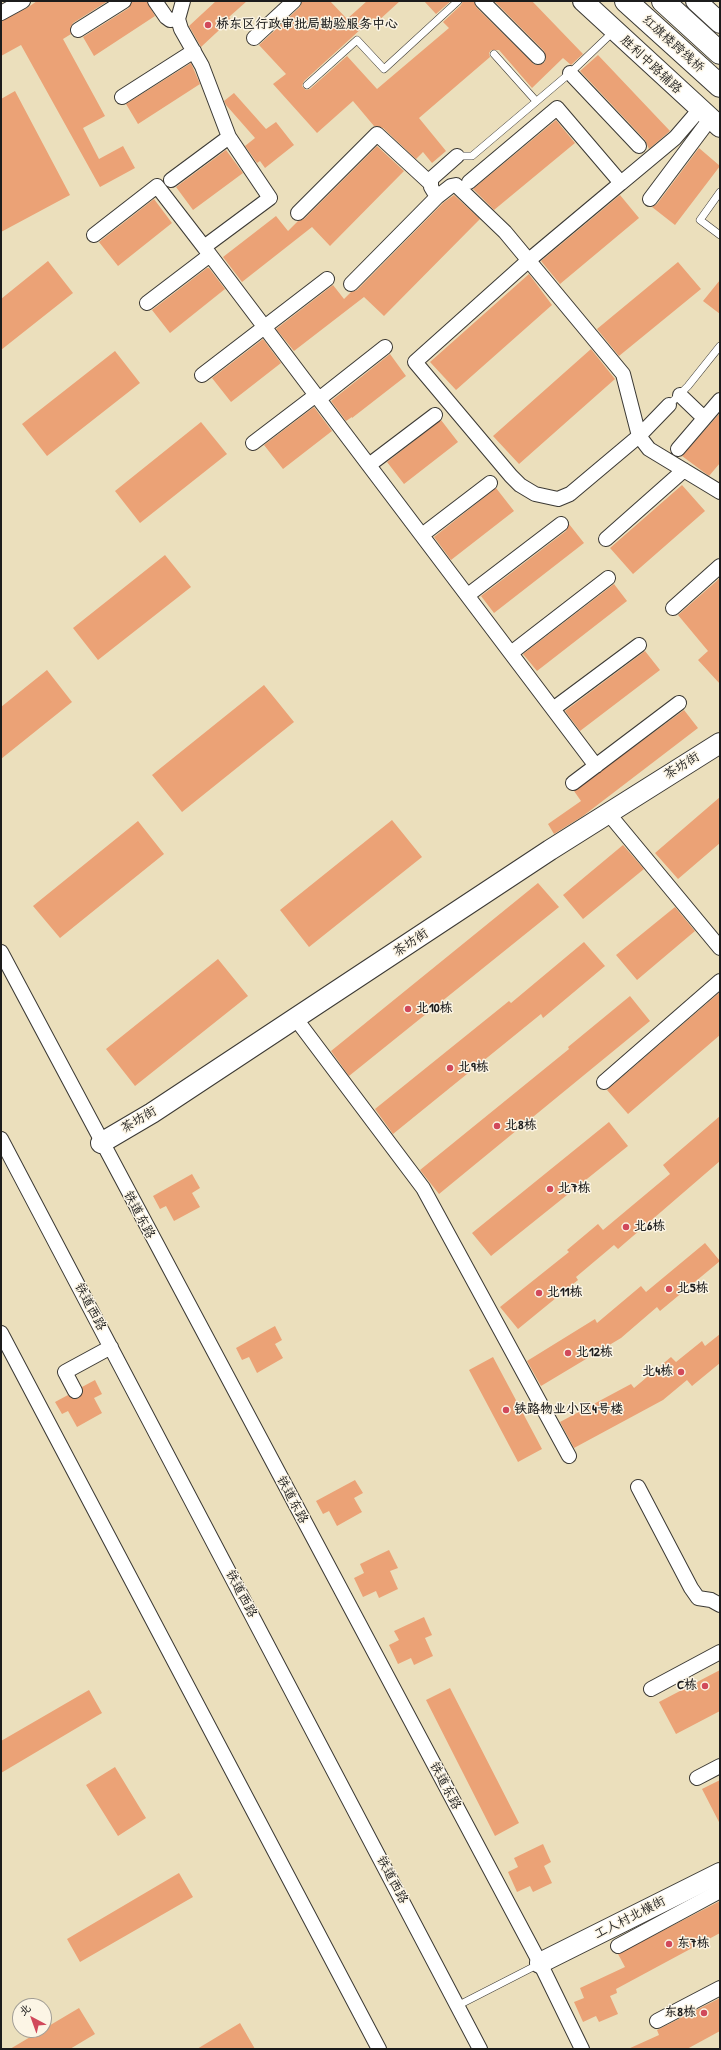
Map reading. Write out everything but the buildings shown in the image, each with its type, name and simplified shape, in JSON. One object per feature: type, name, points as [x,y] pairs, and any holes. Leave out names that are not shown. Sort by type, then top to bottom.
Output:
[{"type":"highway","name":"红旗楼跨线桥","points":[[626,1],[720,86]]},
{"type":"highway","name":"红旗楼跨线桥","points":[[663,1],[720,53]]},
{"type":"street","points":[[1,13],[23,1]]},
{"type":"street","points":[[78,30],[124,1]]},
{"type":"street","points":[[155,1],[166,17],[170,20],[178,19]]},
{"type":"street","points":[[147,303],[270,198],[229,138],[202,66],[181,29],[178,19],[183,1]]},
{"type":"street","points":[[254,38],[294,1]]},
{"type":"street","points":[[482,1],[538,58]]},
{"type":"street","name":"胜利中路辅路","points":[[584,1],[710,118]]},
{"type":"street","points":[[702,3],[720,23]]},
{"type":"street","points":[[122,97],[194,51]]},
{"type":"street","points":[[570,73],[639,146]]},
{"type":"street","points":[[469,182],[557,108],[621,183]]},
{"type":"street","points":[[670,405],[638,436],[570,494],[558,499],[535,494],[520,485],[415,362],[529,260],[675,138],[710,118]]},
{"type":"street","points":[[650,199],[710,118]]},
{"type":"street","points":[[298,213],[377,134],[430,183],[437,197]]},
{"type":"street","points":[[171,180],[229,138]]},
{"type":"street","points":[[430,183],[431,179],[457,156]]},
{"type":"street","points":[[351,284],[437,197],[453,185],[456,185],[505,232],[623,374],[638,436],[649,449],[720,492]]},
{"type":"street","points":[[94,235],[157,186],[596,766]]},
{"type":"street","points":[[202,375],[327,279]]},
{"type":"street","points":[[253,443],[385,347]]},
{"type":"street","points":[[680,395],[704,418]]},
{"type":"street","points":[[678,449],[720,400]]},
{"type":"street","points":[[369,465],[435,415]]},
{"type":"street","points":[[606,539],[684,470]]},
{"type":"street","points":[[422,535],[490,483]]},
{"type":"street","points":[[468,595],[560,524]]},
{"type":"street","points":[[673,608],[720,566]]},
{"type":"street","points":[[511,653],[608,578]]},
{"type":"street","points":[[553,708],[639,645]]},
{"type":"street","points":[[573,784],[679,703]]},
{"type":"street","name":"茶坊街","points":[[101,1143],[152,1113],[608,814],[720,743]]},
{"type":"street","points":[[608,814],[720,948]]},
{"type":"street","name":"铁道东路","points":[[1,952],[101,1143],[540,1963],[582,2049]]},
{"type":"street","points":[[604,1082],[720,981]]},
{"type":"street","points":[[296,1019],[423,1188],[569,1456]]},
{"type":"street","name":"铁道西路","points":[[1,1139],[480,2049]]},
{"type":"street","points":[[1,1333],[379,2049]]},
{"type":"street","points":[[75,1391],[65,1372],[111,1347]]},
{"type":"street","points":[[638,1487],[691,1588],[698,1598],[711,1600],[720,1605]]},
{"type":"street","points":[[651,1689],[720,1652]]},
{"type":"street","points":[[697,1778],[720,1766]]},
{"type":"street","name":"工人村北横街","points":[[540,1963],[720,1873]]},
{"type":"street","points":[[618,1946],[720,1891]]},
{"type":"street","points":[[657,2022],[720,1988]]},
{"type":"lane","points":[[307,85],[357,40],[384,69],[458,1]]},
{"type":"lane","points":[[457,156],[472,156],[570,73],[614,30]]},
{"type":"lane","points":[[494,54],[536,101]]},
{"type":"lane","points":[[720,192],[700,220],[720,235]]},
{"type":"lane","points":[[670,405],[720,346]]},
{"type":"lane","points":[[457,2006],[540,1963]]},
{"type":"place","name":"桥东区行政审批局勘验服务中心","points":[[208,25]]},
{"type":"place","name":"北10栋","points":[[408,1009]]},
{"type":"place","name":"北9栋","points":[[450,1068]]},
{"type":"place","name":"北8栋","points":[[497,1126]]},
{"type":"place","name":"北7栋","points":[[550,1189]]},
{"type":"place","name":"北6栋","points":[[626,1227]]},
{"type":"place","name":"北5栋","points":[[669,1289]]},
{"type":"place","name":"北11栋","points":[[539,1293]]},
{"type":"place","name":"北12栋","points":[[568,1353]]},
{"type":"place","name":"北4栋","points":[[681,1372]]},
{"type":"place","name":"铁路物业小区4号楼","points":[[506,1410]]},
{"type":"place","name":"C栋","points":[[705,1686]]},
{"type":"place","name":"东7栋","points":[[669,1944]]},
{"type":"place","name":"东8栋","points":[[704,2013]]}]
